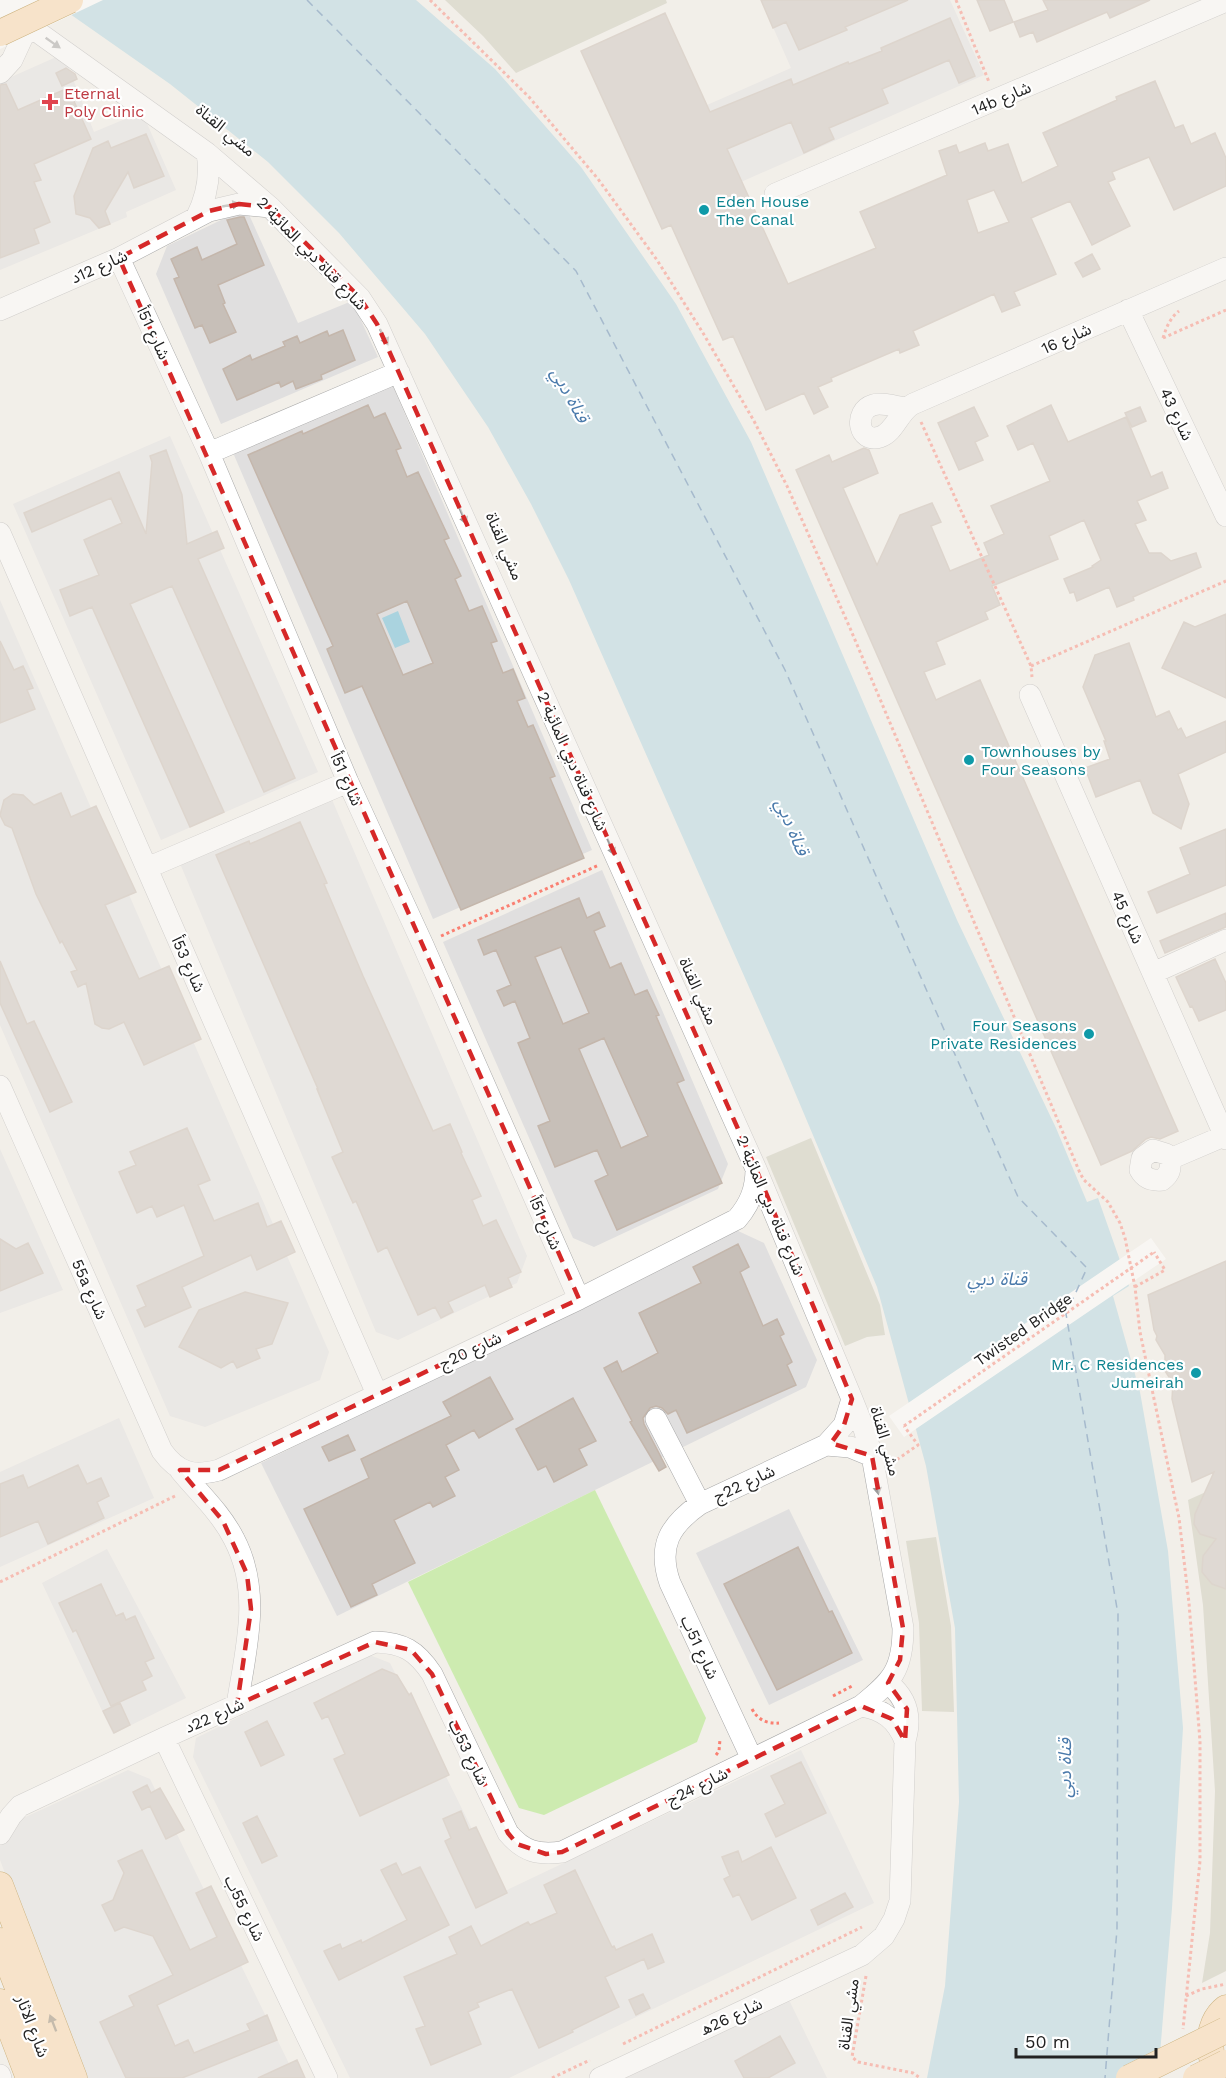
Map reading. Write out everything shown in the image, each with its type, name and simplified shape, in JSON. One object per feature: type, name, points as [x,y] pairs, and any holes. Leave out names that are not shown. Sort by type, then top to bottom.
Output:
[{"type":"main road","points":[[0,33],[70,0]]},
{"type":"main road","points":[[0,1885],[74,2078]]},
{"type":"main road","name":"شارع الاثار","points":[[0,1941],[53,2078]]},
{"type":"main road","name":"شارع الاثار","points":[[0,2002],[29,2078]]},
{"type":"main road","points":[[1223,2078],[1213,2060],[1210,2044],[1212,2027],[1220,2012],[1226,2008]]},
{"type":"main road","points":[[1129,2078],[1226,2030]]},
{"type":"main road","points":[[1196,2078],[1226,2063]]},
{"type":"street","name":"14b شارع","points":[[775,194],[1226,1]]},
{"type":"street","name":"شارع قناة دبي المائية 2","points":[[0,73],[12,60],[24,34],[34,31],[207,153],[270,207],[360,298],[377,324],[756,1169],[864,1429],[872,1456],[903,1628],[900,1660],[896,1672],[888,1683],[861,1706]]},
{"type":"street","points":[[196,218],[209,180],[207,153]]},
{"type":"street","name":"شارع 12د","points":[[0,310],[119,258],[224,206],[254,204],[270,207]]},
{"type":"street","name":"شارع 51أ","points":[[119,258],[209,453],[348,782],[423,945],[579,1299]]},
{"type":"street","name":"شارع 16","points":[[910,406],[1226,268]]},
{"type":"street","name":"شارع 43","points":[[1128,310],[1226,516]]},
{"type":"street","points":[[209,453],[399,372]]},
{"type":"street","name":"شارع 53أ","points":[[0,533],[377,1394]]},
{"type":"street","name":"شارع 45","points":[[1030,695],[1225,1138]]},
{"type":"street","points":[[147,868],[348,782]]},
{"type":"street","points":[[1153,973],[1226,940]]},
{"type":"street","name":"55a شارع","points":[[0,1086],[162,1451],[190,1475],[223,1521],[233,1538],[247,1574],[251,1609],[237,1704]]},
{"type":"street","points":[[1170,1159],[1225,1138]]},
{"type":"street","points":[[737,1219],[744,1211],[754,1191],[756,1169]]},
{"type":"street","points":[[737,1219],[758,1220],[777,1228],[785,1235]]},
{"type":"street","name":"شارع 20ج","points":[[190,1475],[219,1470],[579,1299],[737,1219]]},
{"type":"street","name":"شارع 22ج","points":[[671,1532],[685,1514],[700,1504],[826,1445],[844,1425],[852,1399]]},
{"type":"street","points":[[656,1419],[700,1504]]},
{"type":"street","points":[[826,1445],[850,1447],[872,1456]]},
{"type":"street","name":"شارع 51ب","points":[[671,1532],[664,1555],[664,1568],[752,1759]]},
{"type":"street","name":"شارع 22د","points":[[0,1834],[11,1816],[10,1806],[375,1642],[393,1643],[411,1650]]},
{"type":"street","name":"شارع 53ب","points":[[411,1650],[423,1660],[432,1674],[508,1833],[517,1844],[530,1850]]},
{"type":"street","points":[[864,1961],[884,1936],[894,1919],[900,1901],[906,1741],[909,1719],[903,1698],[888,1683]]},
{"type":"street","points":[[861,1706],[878,1710],[892,1719],[906,1741]]},
{"type":"street","name":"شارع 24ج","points":[[530,1850],[546,1854],[562,1852],[861,1706]]},
{"type":"street","name":"شارع 55ب","points":[[164,1738],[327,2078]]},
{"type":"street","name":"شارع 26ه","points":[[597,2068],[864,1961]]},
{"type":"path","points":[[430,0],[529,97],[598,179],[657,260],[754,421],[788,486],[850,628],[1080,1173],[1084,1180],[1108,1202],[1120,1222],[1129,1254],[1140,1332],[1179,1518],[1189,1603],[1200,1741],[1200,1861],[1182,2038]]},
{"type":"path","points":[[956,0],[997,100]]},
{"type":"path","points":[[1180,310],[1166,328],[1163,338],[1226,310]]},
{"type":"path","points":[[910,406],[1030,666],[1033,680],[1030,695]]},
{"type":"path","points":[[1030,666],[1226,581]]},
{"type":"path","points":[[423,945],[616,857]]},
{"type":"path","name":"Twisted Bridge","points":[[892,1463],[918,1445],[904,1426],[1154,1252],[1165,1270],[1135,1287]]},
{"type":"path","points":[[0,1582],[179,1494],[190,1475]]},
{"type":"path","points":[[828,1699],[859,1682]]},
{"type":"path","points":[[729,1710],[749,1702],[761,1719],[768,1723],[783,1722]]},
{"type":"path","points":[[718,1775],[711,1760],[719,1751],[720,1733]]},
{"type":"path","points":[[615,2047],[868,1923]]},
{"type":"path","name":"مشي القناة","points":[[864,1961],[852,2057],[858,2062],[913,2073],[920,2078]]},
{"type":"path","points":[[1186,1996],[1202,1989],[1226,1984]]},
{"type":"path","points":[[552,2078],[597,2068]]},
{"type":"highlighted area","points":[[239,204],[270,207],[360,298],[377,324],[756,1169],[852,1399],[844,1425],[831,1443],[872,1456],[903,1628],[900,1660],[888,1683],[907,1709],[905,1741],[892,1719],[861,1706],[562,1852],[546,1854],[517,1844],[508,1833],[432,1674],[411,1650],[375,1642],[237,1705],[251,1609],[247,1574],[223,1521],[180,1470],[219,1470],[579,1299],[119,258],[209,211]]},
{"type":"shaded area","points":[[445,0],[666,0],[667,3],[516,73],[483,36]]},
{"type":"shaded area","points":[[761,0],[950,0],[984,75],[741,182],[707,105],[791,68]]},
{"type":"shaded area","points":[[63,54],[94,132],[142,112],[176,190],[126,212],[127,217],[0,270],[0,82]]},
{"type":"shaded area","points":[[246,208],[298,323],[352,301],[378,357],[221,424],[156,274],[167,246]]},
{"type":"shaded area","points":[[386,370],[592,850],[433,919],[228,441]]},
{"type":"shaded area","points":[[170,436],[318,772],[161,840],[13,504]]},
{"type":"shaded area","points":[[0,600],[329,1352],[320,1380],[205,1427],[170,1416],[0,1025]]},
{"type":"shaded area","points":[[330,795],[527,1256],[517,1283],[398,1340],[376,1332],[179,861]]},
{"type":"shaded area","points":[[602,870],[728,1164],[718,1189],[594,1247],[573,1238],[443,942]]},
{"type":"shaded area","points":[[811,1138],[880,1305],[885,1335],[867,1337],[845,1346],[766,1157]]},
{"type":"shaded area","points":[[0,1149],[63,1290],[0,1313]]},
{"type":"shaded area","points":[[736,1230],[764,1243],[817,1360],[806,1387],[337,1616],[261,1463]]},
{"type":"shaded area","points":[[119,1418],[154,1498],[0,1567],[0,1472]]},
{"type":"shaded area","points":[[1226,1483],[1226,1971],[1202,1983],[1210,1933],[1215,1791],[1203,1605],[1188,1500]]},
{"type":"shaded area","points":[[789,1509],[863,1660],[769,1705],[696,1553]]},
{"type":"shaded area","points":[[936,1537],[951,1626],[954,1712],[922,1711],[919,1623],[906,1541]]},
{"type":"shaded area","points":[[107,1549],[186,1698],[113,1734],[42,1583]]},
{"type":"shaded area","points":[[367,1654],[390,1663],[503,1892],[801,1750],[874,1903],[509,2078],[350,2078],[193,1757],[196,1738]]},
{"type":"shaded area","points":[[128,1770],[150,1779],[296,2078],[82,2078],[0,1860],[0,1846],[8,1825]]},
{"type":"shaded area","points":[[789,2000],[827,2078],[625,2078]]},
{"type":"green space","points":[[595,1490],[706,1718],[697,1742],[544,1815],[519,1808],[408,1582]]},
{"type":"water","name":"قناة دبي","points":[[50,0],[416,0],[495,69],[581,167],[676,304],[751,442],[957,920],[1056,1128],[1087,1202],[1098,1198],[1129,1286],[1113,1296],[1140,1392],[1168,1551],[1183,1728],[1172,1908],[1158,2078],[927,2078],[945,1986],[959,1802],[955,1628],[926,1466],[877,1287],[783,1064],[569,580],[531,504],[488,427],[425,334],[339,233],[268,162],[170,84]]},
{"type":"water","points":[[398,611],[410,642],[395,648],[382,618]]},
{"type":"pier","points":[[0,0],[103,0],[0,49]]},
{"type":"pier","points":[[1151,1238],[1166,1259],[904,1437],[889,1416]]},
{"type":"building","points":[[761,0],[908,0],[845,27],[847,30],[799,50],[786,22],[773,28]]},
{"type":"building","points":[[977,0],[1004,0],[1013,22],[990,31]]},
{"type":"building","points":[[1043,0],[1150,0],[1110,18],[1107,12],[1037,42],[1033,32],[1020,37],[1014,22],[1048,10]]},
{"type":"building","points":[[665,13],[710,112],[791,79],[793,85],[848,62],[849,64],[882,51],[881,48],[950,18],[975,76],[959,83],[949,60],[882,89],[888,103],[829,128],[834,139],[804,153],[791,122],[727,149],[788,284],[876,248],[860,212],[947,175],[939,151],[956,145],[959,153],[985,143],[988,151],[1008,144],[1022,183],[1058,166],[1043,133],[1117,100],[1116,97],[1155,81],[1175,128],[1183,125],[1191,144],[1215,133],[1226,158],[1226,186],[1174,210],[1149,157],[1112,172],[1115,179],[1108,182],[1130,226],[1092,245],[1070,201],[1031,218],[1056,274],[1014,292],[1020,305],[1002,312],[994,294],[913,331],[919,345],[900,353],[899,349],[831,378],[832,381],[818,387],[828,407],[814,414],[804,393],[766,410],[733,336],[723,340],[671,225],[662,229],[581,51]],"holes":[[[994,190],[1009,222],[978,233],[967,200]]]},
{"type":"building","points":[[66,68],[75,74],[77,79],[62,86],[56,73]]},
{"type":"building","points":[[6,84],[18,110],[68,88],[91,139],[34,164],[41,180],[34,182],[50,222],[34,229],[39,243],[0,258],[0,85]]},
{"type":"building","points":[[146,134],[164,176],[134,188],[128,172],[105,211],[110,224],[99,228],[90,218],[76,214],[74,196],[93,148],[108,141],[111,148]]},
{"type":"building","points":[[244,217],[264,265],[218,285],[225,303],[223,304],[236,332],[210,343],[202,325],[195,328],[174,279],[179,277],[171,259],[197,247],[202,260],[237,244],[227,220]]},
{"type":"building","points":[[1092,254],[1100,269],[1083,277],[1075,263]]},
{"type":"building","points":[[343,330],[355,360],[321,375],[322,379],[296,389],[293,381],[281,387],[279,382],[237,400],[223,369],[250,355],[252,360],[285,346],[283,342],[297,336],[300,343],[327,331],[329,336]]},
{"type":"building","points":[[368,405],[374,418],[385,413],[401,448],[396,450],[407,477],[418,472],[449,538],[444,540],[461,576],[455,579],[469,611],[482,606],[497,641],[491,643],[503,673],[513,669],[525,698],[517,701],[528,727],[533,725],[555,776],[550,778],[584,858],[461,910],[362,686],[345,693],[327,649],[333,646],[248,455],[302,431],[303,434]],"holes":[[[407,601],[433,663],[403,675],[377,614]]]},
{"type":"building","points":[[1051,405],[1068,442],[1126,417],[1151,477],[1162,472],[1168,488],[1137,501],[1146,520],[1135,524],[1149,553],[1161,553],[1171,561],[1196,553],[1201,567],[1133,597],[1134,600],[1117,607],[1109,587],[1077,601],[1074,592],[1070,593],[1064,579],[1093,567],[1101,560],[1084,520],[1049,536],[1058,559],[992,586],[1000,605],[985,612],[988,619],[936,642],[945,664],[924,672],[936,700],[980,680],[1178,1131],[1160,1139],[1151,1137],[1146,1139],[1132,1151],[1101,1165],[796,470],[829,455],[832,462],[864,448],[869,450],[878,473],[843,488],[877,565],[900,515],[932,503],[941,522],[931,526],[950,571],[989,555],[984,543],[1004,534],[991,506],[1050,481],[1033,443],[1018,450],[1007,426]]},
{"type":"building","points":[[974,407],[988,436],[975,442],[983,460],[959,470],[938,423]]},
{"type":"building","points":[[1140,407],[1146,421],[1132,427],[1125,413]]},
{"type":"building","points":[[166,450],[182,495],[187,544],[217,531],[224,548],[198,559],[295,778],[264,792],[172,586],[130,604],[224,812],[190,827],[92,607],[70,616],[60,590],[99,575],[84,540],[122,523],[111,498],[32,532],[24,513],[119,472],[146,534],[152,462],[150,456]]},
{"type":"building","points":[[1226,614],[1226,698],[1162,668],[1184,622],[1195,627]]},
{"type":"building","points":[[0,641],[14,670],[23,666],[33,688],[27,690],[35,709],[0,723]]},
{"type":"building","points":[[1129,643],[1156,717],[1169,711],[1178,730],[1181,728],[1186,738],[1226,721],[1226,752],[1178,774],[1189,804],[1181,829],[1153,813],[1140,780],[1096,797],[1085,768],[1110,759],[1104,741],[1106,741],[1083,687],[1095,655]]},
{"type":"building","points":[[61,793],[71,817],[96,806],[136,892],[105,905],[139,979],[169,966],[201,1039],[144,1065],[124,1022],[109,1029],[95,1024],[86,983],[78,987],[71,972],[77,970],[62,941],[60,943],[36,894],[12,828],[5,825],[0,815],[4,800],[13,794],[23,795],[34,805]]},
{"type":"building","points":[[300,822],[327,883],[324,884],[363,976],[433,1131],[450,1124],[481,1196],[472,1200],[483,1226],[496,1220],[521,1272],[508,1278],[512,1287],[490,1297],[485,1285],[448,1302],[453,1312],[441,1318],[435,1307],[418,1315],[387,1247],[378,1252],[356,1201],[353,1203],[332,1157],[343,1152],[216,855],[249,841],[250,844]]},
{"type":"building","points":[[1226,829],[1226,885],[1157,913],[1148,892],[1190,874],[1180,848]]},
{"type":"building","points":[[579,898],[587,918],[599,912],[605,926],[594,931],[610,968],[621,963],[635,995],[647,990],[684,1080],[677,1083],[722,1183],[617,1230],[595,1181],[608,1175],[597,1150],[555,1167],[538,1126],[550,1121],[518,1043],[530,1038],[515,1001],[504,1006],[497,991],[511,985],[496,950],[484,955],[478,940]],"holes":[[[561,947],[589,1013],[563,1024],[535,957]],[[604,1038],[648,1136],[621,1148],[579,1049]]]},
{"type":"building","points":[[1226,913],[1226,927],[1165,953],[1160,941]]},
{"type":"building","points":[[1215,959],[1226,983],[1226,1010],[1199,1021],[1176,977]]},
{"type":"building","points":[[0,961],[27,1024],[34,1021],[72,1102],[50,1112],[0,1003]]},
{"type":"building","points":[[187,1128],[210,1180],[198,1185],[214,1221],[258,1203],[267,1227],[281,1221],[295,1252],[257,1270],[251,1255],[182,1287],[191,1307],[145,1327],[137,1310],[146,1306],[137,1286],[204,1256],[184,1205],[157,1217],[152,1206],[137,1213],[119,1172],[136,1165],[130,1152]]},
{"type":"building","points":[[0,1239],[16,1249],[28,1243],[43,1273],[0,1291]]},
{"type":"building","points":[[738,1244],[749,1267],[740,1272],[763,1326],[777,1319],[784,1334],[780,1336],[792,1362],[787,1365],[796,1385],[687,1433],[676,1410],[668,1414],[656,1406],[650,1408],[643,1418],[666,1467],[659,1471],[630,1422],[632,1421],[604,1368],[617,1361],[622,1372],[658,1353],[639,1313],[701,1283],[693,1267]]},
{"type":"building","name":"Mr. C Residences Jumeirah","points":[[1226,1261],[1226,1589],[1212,1584],[1202,1572],[1203,1556],[1216,1539],[1200,1534],[1194,1524],[1195,1514],[1214,1472],[1192,1482],[1172,1399],[1173,1383],[1165,1371],[1165,1355],[1156,1340],[1148,1295]]},
{"type":"building","points":[[245,1292],[288,1303],[272,1344],[256,1349],[260,1358],[237,1368],[233,1361],[221,1368],[179,1347],[199,1310]]},
{"type":"building","points":[[490,1377],[513,1419],[479,1438],[474,1430],[446,1445],[459,1470],[445,1477],[455,1496],[433,1507],[430,1502],[394,1520],[415,1563],[372,1584],[377,1595],[351,1607],[304,1509],[369,1478],[361,1459],[451,1416],[443,1402]]},
{"type":"building","points":[[573,1398],[596,1441],[579,1449],[587,1465],[554,1482],[546,1466],[538,1470],[516,1429]]},
{"type":"building","points":[[348,1435],[355,1450],[329,1461],[322,1447]]},
{"type":"building","points":[[78,1465],[87,1484],[101,1478],[109,1496],[97,1502],[104,1518],[48,1544],[38,1521],[0,1537],[0,1484],[23,1475],[28,1488]]},
{"type":"building","points":[[798,1547],[829,1612],[832,1611],[852,1653],[777,1690],[724,1584]]},
{"type":"building","points":[[101,1584],[116,1616],[123,1613],[126,1620],[135,1616],[154,1658],[145,1662],[152,1676],[142,1681],[146,1690],[111,1706],[76,1630],[73,1632],[59,1603]]},
{"type":"building","points":[[382,1669],[397,1675],[409,1695],[411,1693],[449,1775],[360,1816],[334,1759],[345,1754],[328,1716],[322,1719],[314,1703]]},
{"type":"building","points":[[120,1703],[130,1725],[114,1733],[103,1711]]},
{"type":"building","points":[[267,1721],[284,1755],[261,1766],[245,1732]]},
{"type":"building","points":[[801,1762],[826,1813],[776,1837],[765,1814],[785,1804],[771,1776]]},
{"type":"building","points":[[147,1785],[151,1793],[160,1788],[184,1830],[166,1839],[150,1806],[142,1810],[133,1792]]},
{"type":"building","points":[[461,1811],[469,1830],[476,1827],[507,1893],[476,1908],[445,1841],[451,1838],[443,1819]]},
{"type":"building","points":[[257,1816],[277,1856],[262,1863],[243,1823]]},
{"type":"building","points":[[771,1847],[796,1898],[752,1920],[739,1894],[733,1897],[724,1879],[730,1876],[722,1857],[738,1851],[742,1862]]},
{"type":"building","points":[[142,1850],[190,1950],[217,1937],[196,1893],[211,1886],[248,1962],[157,2005],[175,2046],[188,2040],[194,2053],[250,2030],[247,2024],[267,2015],[277,2040],[182,2078],[126,2078],[100,2022],[134,2006],[129,1996],[173,1975],[153,1936],[124,1927],[115,1931],[102,1905],[113,1900],[124,1873],[118,1861]]},
{"type":"building","points":[[396,1863],[402,1875],[420,1867],[449,1925],[339,1980],[324,1951],[340,1944],[342,1949],[361,1940],[362,1943],[407,1920],[381,1870]]},
{"type":"building","points":[[575,1870],[612,1947],[614,1946],[616,1950],[652,1934],[664,1962],[648,1969],[644,1959],[605,1977],[619,2007],[539,2048],[512,1989],[477,2003],[479,2007],[468,2012],[481,2044],[431,2065],[416,2029],[425,2026],[404,1977],[457,1954],[449,1937],[471,1926],[481,1946],[528,1922],[530,1925],[557,1913],[544,1885]]},
{"type":"building","points":[[845,1893],[853,1907],[818,1925],[811,1910]]},
{"type":"building","points":[[643,1994],[650,2008],[636,2015],[629,2000]]},
{"type":"building","points":[[780,2036],[795,2063],[768,2078],[744,2078],[735,2061]]},
{"type":"building","points":[[297,2060],[305,2078],[258,2078]]},
{"type":"ferry route","points":[[307,0],[576,271],[785,670],[1018,1197],[1087,1268],[1066,1314],[1118,1614],[1117,1929],[1105,2078]]},
{"type":"place","name":"Eternal Poly Clinic","points":[[50,102]]},
{"type":"place","name":"Eden House The Canal","points":[[704,210]]},
{"type":"place","name":"Townhouses by Four Seasons","points":[[969,760]]},
{"type":"place","name":"Four Seasons Private Residences","points":[[1089,1034]]},
{"type":"place","name":"Mr. C Residences Jumeirah","points":[[1196,1373]]}]
